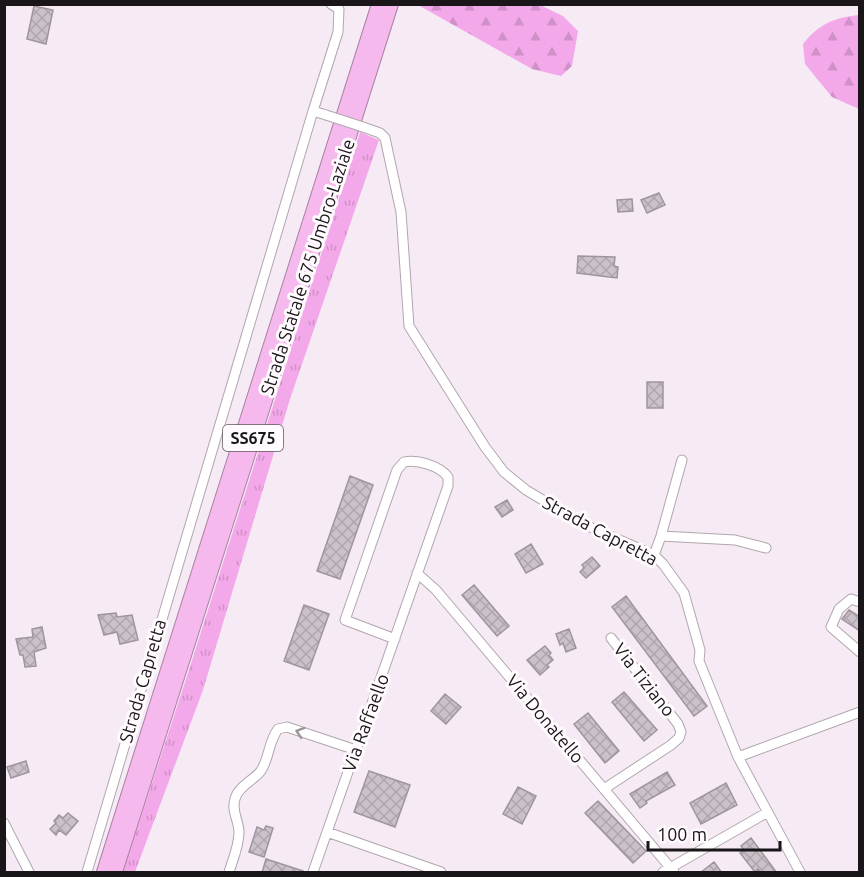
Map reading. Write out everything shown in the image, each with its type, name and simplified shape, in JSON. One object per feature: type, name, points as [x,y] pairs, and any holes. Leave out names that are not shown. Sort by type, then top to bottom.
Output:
[{"type":"highway","name":"Strada Statale 675 Umbro-Laziale","points":[[104,873],[380,4]]},
{"type":"highway","name":"Strada Statale 675 Umbro-Laziale","points":[[115,873],[391,4]]},
{"type":"street","name":"Strada Capretta","points":[[87,873],[338,32],[339,9],[331,4]]},
{"type":"street","name":"Strada Capretta","points":[[313,111],[380,133],[385,138],[401,212],[409,326],[493,458],[504,472],[526,490],[583,524],[654,555],[684,593],[700,650],[699,661],[738,757],[800,873]]},
{"type":"street","name":"Via Raffaello","points":[[313,873],[396,639],[448,486],[448,477],[444,471],[412,460],[404,462],[397,470],[345,620],[396,639]]},
{"type":"street","points":[[654,555],[682,460]]},
{"type":"street","points":[[661,536],[735,540],[766,548]]},
{"type":"street","name":"Via Donatello","points":[[417,573],[436,590],[604,789],[669,871]]},
{"type":"street","points":[[860,602],[851,599],[839,609],[831,627],[860,652]]},
{"type":"street","name":"Via Tiziano","points":[[604,789],[671,745],[679,738],[681,732],[678,724],[611,638]]},
{"type":"street","points":[[738,757],[860,712]]},
{"type":"street","points":[[229,873],[238,843],[239,829],[234,806],[235,797],[261,771],[272,737],[278,729],[287,727],[356,750]]},
{"type":"street","points":[[669,871],[768,812]]},
{"type":"street","points":[[4,823],[29,873]]},
{"type":"street","points":[[327,832],[441,873]]},
{"type":"green space","points":[[418,5],[540,5],[563,16],[578,31],[572,66],[561,76],[532,69]]},
{"type":"green space","points":[[860,15],[859,109],[832,97],[805,64],[803,44],[822,26],[842,18]]},
{"type":"green space","points":[[360,132],[379,140],[290,399],[203,690],[135,872],[123,872],[187,676]]},
{"type":"building","points":[[34,6],[53,10],[46,44],[27,39]]},
{"type":"building","points":[[659,193],[665,205],[647,213],[641,200]]},
{"type":"building","points":[[632,199],[633,211],[618,212],[617,200]]},
{"type":"building","points":[[578,256],[615,257],[614,266],[618,267],[617,278],[577,273]]},
{"type":"building","points":[[647,382],[663,382],[663,408],[647,408]]},
{"type":"building","points":[[350,476],[373,485],[340,579],[317,571]]},
{"type":"building","points":[[507,500],[513,510],[502,517],[495,507]]},
{"type":"building","points":[[531,544],[543,564],[526,573],[515,554]]},
{"type":"building","points":[[592,557],[600,566],[586,578],[580,572],[584,568],[582,565]]},
{"type":"building","points":[[474,585],[509,626],[497,636],[462,595]]},
{"type":"building","points":[[626,596],[707,706],[694,716],[612,607]]},
{"type":"building","points":[[304,605],[329,614],[309,670],[284,661]]},
{"type":"building","points":[[849,610],[860,617],[860,631],[842,619]]},
{"type":"building","points":[[116,613],[117,617],[132,615],[138,640],[120,644],[117,632],[104,635],[98,615]]},
{"type":"building","points":[[42,627],[46,648],[34,652],[36,666],[25,667],[16,639],[33,637],[32,629]]},
{"type":"building","points":[[569,629],[576,648],[566,652],[563,643],[560,645],[556,634]]},
{"type":"building","points":[[545,646],[553,660],[540,675],[527,660]]},
{"type":"building","points":[[624,692],[657,730],[644,741],[612,702]]},
{"type":"building","points":[[445,694],[461,707],[446,724],[431,711]]},
{"type":"building","points":[[588,713],[619,751],[605,763],[574,724]]},
{"type":"building","points":[[26,761],[29,772],[11,778],[7,767]]},
{"type":"building","points":[[369,771],[410,785],[395,827],[354,812]]},
{"type":"building","points":[[667,772],[675,785],[646,801],[647,803],[640,808],[630,794]]},
{"type":"building","points":[[726,783],[737,805],[701,824],[690,803]]},
{"type":"building","points":[[518,787],[536,796],[522,824],[503,814]]},
{"type":"building","points":[[598,801],[646,851],[633,863],[585,813]]},
{"type":"building","points":[[68,813],[78,821],[66,835],[59,830],[56,835],[50,829],[56,823],[54,821],[59,815],[63,818]]},
{"type":"building","points":[[266,826],[273,828],[264,857],[249,852],[257,827],[264,830]]},
{"type":"building","points":[[751,838],[777,873],[761,873],[758,869],[755,872],[740,853],[744,850],[741,846]]},
{"type":"building","points":[[266,859],[303,871],[302,873],[262,873]]},
{"type":"building","points":[[714,862],[722,873],[700,873]]}]
